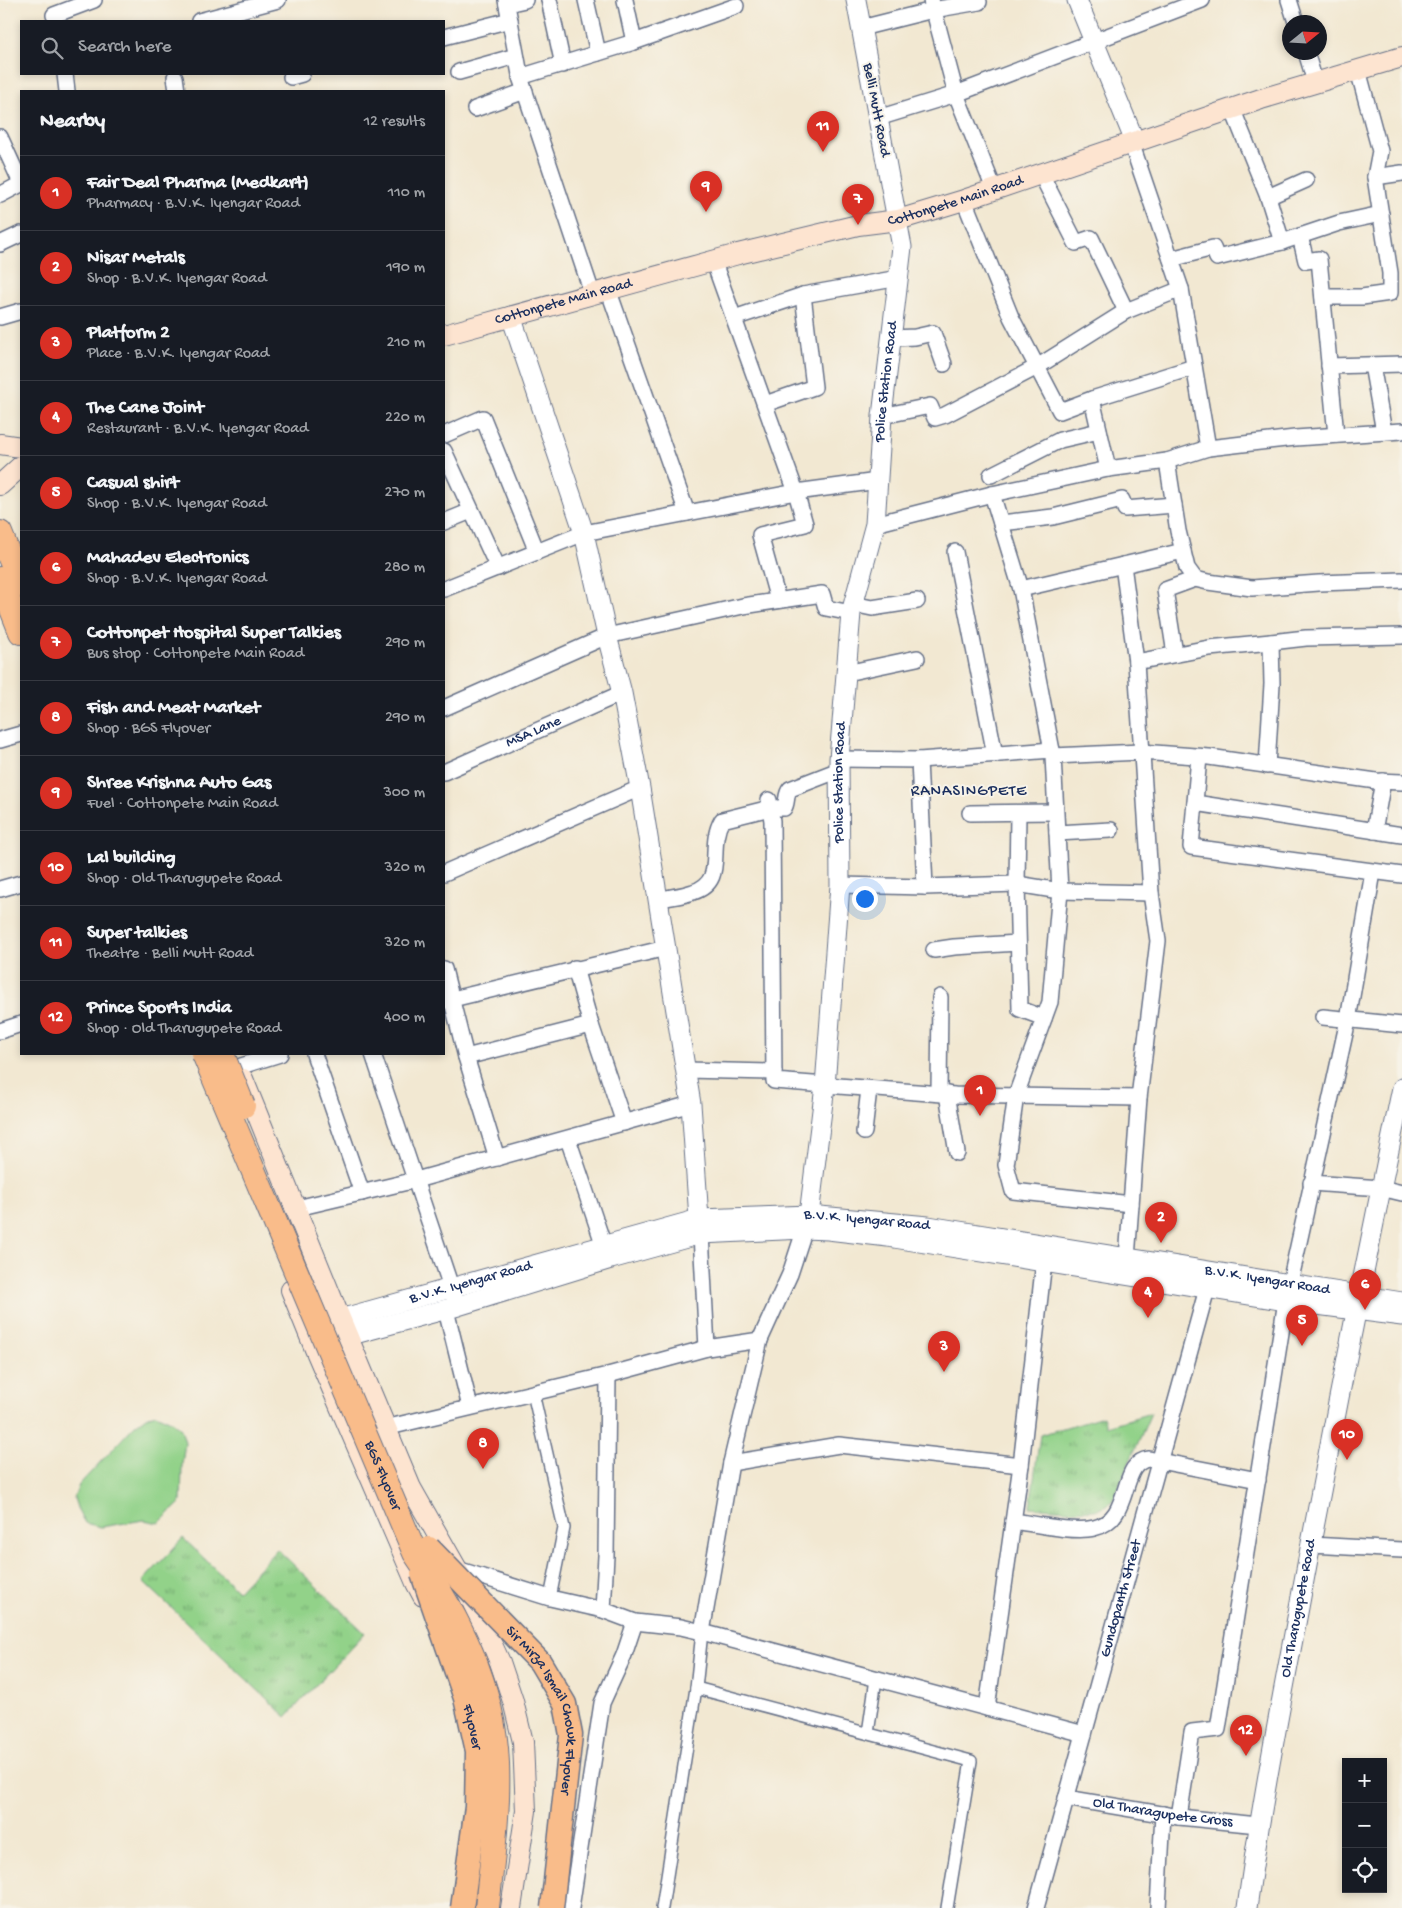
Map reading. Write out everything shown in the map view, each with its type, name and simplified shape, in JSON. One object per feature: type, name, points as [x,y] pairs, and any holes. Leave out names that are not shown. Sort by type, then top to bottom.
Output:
[{"type":"highway","points":[[0,533],[20,583]]},
{"type":"highway","points":[[0,593],[20,630]]},
{"type":"highway","name":"BGS Flyover","points":[[204,1055],[438,1588],[472,1652],[488,1698],[497,1762],[497,1807],[487,1908]]},
{"type":"highway","name":"BGS Flyover","points":[[231,1058],[303,1258],[404,1495],[422,1550],[484,1652],[500,1695],[510,1769],[509,1807],[499,1908]]},
{"type":"main road","name":"Cottonpete Main Road","points":[[445,335],[713,260],[858,225],[898,220],[1043,174],[1232,108],[1402,57]]},
{"type":"main road","points":[[0,444],[20,446]]},
{"type":"main road","points":[[0,485],[20,467]]},
{"type":"main road","points":[[0,520],[20,570]]},
{"type":"main road","points":[[0,593],[20,644]]},
{"type":"main road","points":[[194,1055],[264,1220],[312,1341],[416,1583],[462,1664],[479,1714],[487,1744],[487,1754],[485,1808],[474,1908]]},
{"type":"main road","points":[[231,1058],[297,1208],[344,1328],[411,1488],[457,1569],[500,1662],[513,1701],[523,1742],[526,1811],[511,1908]]},
{"type":"main road","name":"Flyover","points":[[422,1550],[465,1698],[477,1751],[476,1807],[462,1908]]},
{"type":"main road","name":"Sir Mirza Ismail Chowk Flyover","points":[[422,1550],[540,1662],[565,1704],[572,1735],[552,1908]]},
{"type":"street","points":[[53,12],[94,0]]},
{"type":"street","points":[[202,20],[278,0]]},
{"type":"street","points":[[525,0],[507,2],[522,84],[600,291],[687,513]]},
{"type":"street","points":[[549,0],[563,64]]},
{"type":"street","points":[[586,0],[598,53]]},
{"type":"street","points":[[624,0],[634,42]]},
{"type":"street","name":"Belli Mutt Road","points":[[856,0],[898,220]]},
{"type":"street","points":[[1077,0],[1131,132],[1134,151],[1181,289],[1208,448]]},
{"type":"street","points":[[878,118],[956,94],[1202,0]]},
{"type":"street","points":[[1288,0],[1293,15]]},
{"type":"street","points":[[861,28],[932,5],[979,2]]},
{"type":"street","points":[[932,5],[956,94],[994,189]]},
{"type":"street","points":[[475,109],[563,64],[634,42],[736,6]]},
{"type":"street","points":[[445,37],[510,20]]},
{"type":"street","points":[[459,72],[516,56]]},
{"type":"street","points":[[1308,60],[1315,82]]},
{"type":"street","points":[[1323,297],[1390,293],[1396,273],[1381,214],[1375,177],[1380,152],[1358,70]]},
{"type":"street","points":[[65,75],[67,90]]},
{"type":"street","points":[[1232,108],[1268,197],[1282,242]]},
{"type":"street","points":[[0,137],[20,184],[0,195]]},
{"type":"street","points":[[1375,177],[1402,173]]},
{"type":"street","points":[[1043,174],[1046,184],[1076,243],[1091,238],[1126,311]]},
{"type":"street","points":[[1268,197],[1306,180]]},
{"type":"street","points":[[964,200],[1011,318],[1060,411],[1092,399],[1194,368]]},
{"type":"street","points":[[1171,260],[1213,248],[1216,258],[1282,242],[1339,223],[1381,214]]},
{"type":"street","name":"Police Station Road","points":[[702,1632],[731,1463],[760,1340],[790,1274],[807,1222],[825,1086],[840,885],[839,765],[846,672],[852,609],[875,524],[882,416],[900,278],[902,247],[898,220]]},
{"type":"street","points":[[0,244],[20,234]]},
{"type":"street","points":[[1300,236],[1306,261],[1319,259],[1336,435]]},
{"type":"street","points":[[713,260],[796,492],[805,524],[760,535],[778,600]]},
{"type":"street","points":[[734,318],[803,295],[900,278]]},
{"type":"street","points":[[882,416],[930,406],[935,418],[1037,367],[1126,311],[1181,289]]},
{"type":"street","points":[[765,404],[814,387],[803,295]]},
{"type":"street","points":[[0,317],[20,311]]},
{"type":"street","points":[[511,316],[584,533],[622,693],[640,788],[691,1104],[707,1348]]},
{"type":"street","points":[[892,338],[915,337],[933,333],[944,364]]},
{"type":"street","points":[[1329,366],[1402,364]]},
{"type":"street","points":[[1372,365],[1384,432]]},
{"type":"street","points":[[1092,399],[1108,469]]},
{"type":"street","points":[[445,435],[484,418],[537,552]]},
{"type":"street","points":[[991,475],[1060,440],[1099,431]]},
{"type":"street","points":[[875,524],[992,494],[1108,469],[1167,461],[1208,448],[1295,438],[1402,431]]},
{"type":"street","points":[[445,454],[498,568]]},
{"type":"street","points":[[1167,461],[1187,568],[1195,578],[1208,582],[1252,588],[1402,580]]},
{"type":"street","points":[[445,589],[584,533],[796,492],[878,481]]},
{"type":"street","points":[[992,494],[1021,589],[1052,753],[1060,891],[1050,1002],[1016,1096],[1006,1164],[1013,1191],[1131,1204]]},
{"type":"street","points":[[1001,523],[1053,517],[1122,500],[1125,509],[1174,505]]},
{"type":"street","points":[[445,522],[471,511]]},
{"type":"street","points":[[1021,589],[1183,551]]},
{"type":"street","points":[[955,552],[995,755]]},
{"type":"street","points":[[1123,565],[1136,662],[1151,893],[1158,941],[1140,1098],[1127,1258]]},
{"type":"street","points":[[1175,654],[1165,590],[1195,578]]},
{"type":"street","points":[[445,708],[607,636],[744,606],[822,594],[826,608],[872,608],[917,601]]},
{"type":"street","points":[[1136,662],[1209,648],[1306,638],[1401,632]]},
{"type":"street","points":[[1267,766],[1272,684],[1271,642]]},
{"type":"street","points":[[846,672],[917,658]]},
{"type":"street","name":"MSA Lane","points":[[445,772],[622,693]]},
{"type":"street","points":[[0,740],[20,734]]},
{"type":"street","points":[[658,900],[695,892],[710,881],[715,874],[714,844],[722,820],[770,804],[784,808],[787,804],[787,793],[794,787],[839,765],[995,755],[1141,752],[1200,757],[1402,782]]},
{"type":"street","points":[[1200,757],[1191,847],[1402,875]]},
{"type":"street","points":[[919,760],[925,887]]},
{"type":"street","points":[[1374,831],[1383,781]]},
{"type":"street","points":[[445,873],[640,788]]},
{"type":"street","points":[[1195,803],[1402,836]]},
{"type":"street","points":[[770,804],[772,821],[774,1081],[942,1094],[1140,1098]]},
{"type":"street","points":[[970,813],[1018,814],[1055,812]]},
{"type":"street","points":[[1018,814],[1017,884],[1020,1009],[1044,1018]]},
{"type":"street","points":[[1057,832],[1111,830]]},
{"type":"street","points":[[1179,1817],[1192,1732],[1218,1729],[1288,1293],[1348,1020],[1373,872]]},
{"type":"street","points":[[0,889],[20,883]]},
{"type":"street","points":[[840,885],[925,887],[1017,884],[1060,891],[1151,893]]},
{"type":"street","points":[[934,950],[954,946],[1018,943]]},
{"type":"street","points":[[447,1000],[666,948]]},
{"type":"street","points":[[576,968],[591,1025],[624,1123]]},
{"type":"street","points":[[445,979],[447,1000],[497,1158]]},
{"type":"street","points":[[940,998],[942,1094],[957,1153]]},
{"type":"street","points":[[1323,1017],[1402,1025]]},
{"type":"street","points":[[0,1031],[20,1024]]},
{"type":"street","points":[[466,1057],[591,1025]]},
{"type":"street","points":[[231,1058],[268,1055]]},
{"type":"street","points":[[314,1055],[362,1193]]},
{"type":"street","points":[[373,1055],[416,1180],[452,1301],[470,1408]]},
{"type":"street","points":[[686,1070],[774,1072]]},
{"type":"street","points":[[864,1132],[869,1088]]},
{"type":"street","name":"Old Tharugupete Road","points":[[1247,1908],[1258,1825],[1357,1303],[1402,1088]]},
{"type":"street","points":[[297,1208],[416,1180],[691,1104]]},
{"type":"street","points":[[568,1139],[604,1246]]},
{"type":"street","points":[[1312,1183],[1381,1188],[1402,1193]]},
{"type":"street","name":"B.V.K. Iyengar Road","points":[[807,1222],[888,1237],[1044,1261],[1210,1280],[1357,1303],[1402,1316]]},
{"type":"street","name":"B.V.K. Iyengar Road","points":[[452,1301],[604,1246],[700,1226],[807,1222],[928,1226],[1127,1258],[1210,1280]]},
{"type":"street","name":"B.V.K. Iyengar Road","points":[[312,1341],[344,1328],[611,1259],[700,1226]]},
{"type":"street","points":[[987,1708],[1021,1465],[1044,1261]]},
{"type":"street","name":"Gundopanth Street","points":[[1036,1908],[1210,1280]]},
{"type":"street","name":"B.V.K. Iyengar Road","points":[[1357,1303],[1402,1302]]},
{"type":"street","points":[[385,1428],[608,1375],[707,1348],[760,1340]]},
{"type":"street","points":[[603,1610],[606,1556],[608,1375]]},
{"type":"street","points":[[532,1393],[564,1528],[550,1598]]},
{"type":"street","points":[[731,1463],[839,1445],[1021,1465]]},
{"type":"street","points":[[1013,1522],[1084,1530],[1104,1525],[1112,1519],[1119,1509],[1134,1466],[1140,1460],[1149,1459],[1258,1480]]},
{"type":"street","points":[[1311,1545],[1402,1550]]},
{"type":"street","points":[[457,1569],[550,1598],[603,1610],[634,1622],[682,1627],[1084,1734]]},
{"type":"street","points":[[571,1908],[602,1703],[624,1655],[634,1622]]},
{"type":"street","points":[[662,1908],[696,1688],[702,1632]]},
{"type":"street","points":[[868,1733],[876,1679]]},
{"type":"street","points":[[696,1688],[971,1761],[947,1908]]},
{"type":"street","name":"Old Tharagupete Cross","points":[[1066,1798],[1179,1817],[1258,1825]]},
{"type":"street","points":[[1158,1908],[1163,1814]]},
{"type":"green space","points":[[1151,1413],[1113,1500],[1106,1506],[1085,1511],[1030,1507],[1040,1435],[1103,1416],[1106,1426]]},
{"type":"green space","points":[[156,1414],[171,1421],[181,1429],[185,1442],[181,1502],[159,1523],[144,1520],[101,1527],[85,1523],[78,1511],[74,1498],[79,1485],[135,1425],[146,1417]]},
{"type":"green space","points":[[183,1538],[238,1591],[277,1549],[365,1633],[286,1717],[143,1581]]},
{"type":"place","name":"Super talkies","points":[[823,152]]},
{"type":"place","name":"Shree Krishna Auto Gas","points":[[706,212]]},
{"type":"place","name":"Cottonpet Hospital Super Talkies","points":[[858,225]]},
{"type":"place","name":"Fair Deal Pharma (Medkart)","points":[[980,1116]]},
{"type":"place","name":"Nisar Metals","points":[[1161,1243]]},
{"type":"place","name":"Mahadev Electronics","points":[[1365,1310]]},
{"type":"place","name":"The Cane Joint","points":[[1148,1318]]},
{"type":"place","name":"Casual shirt","points":[[1302,1346]]},
{"type":"place","name":"Platform 2","points":[[944,1372]]},
{"type":"place","name":"Lal building","points":[[1347,1460]]},
{"type":"place","name":"Fish and Meat Market","points":[[483,1469]]},
{"type":"place","name":"Prince Sports India","points":[[1246,1756]]},
{"type":"district","name":"RANASINGPETE","points":[[969,792]]}]
